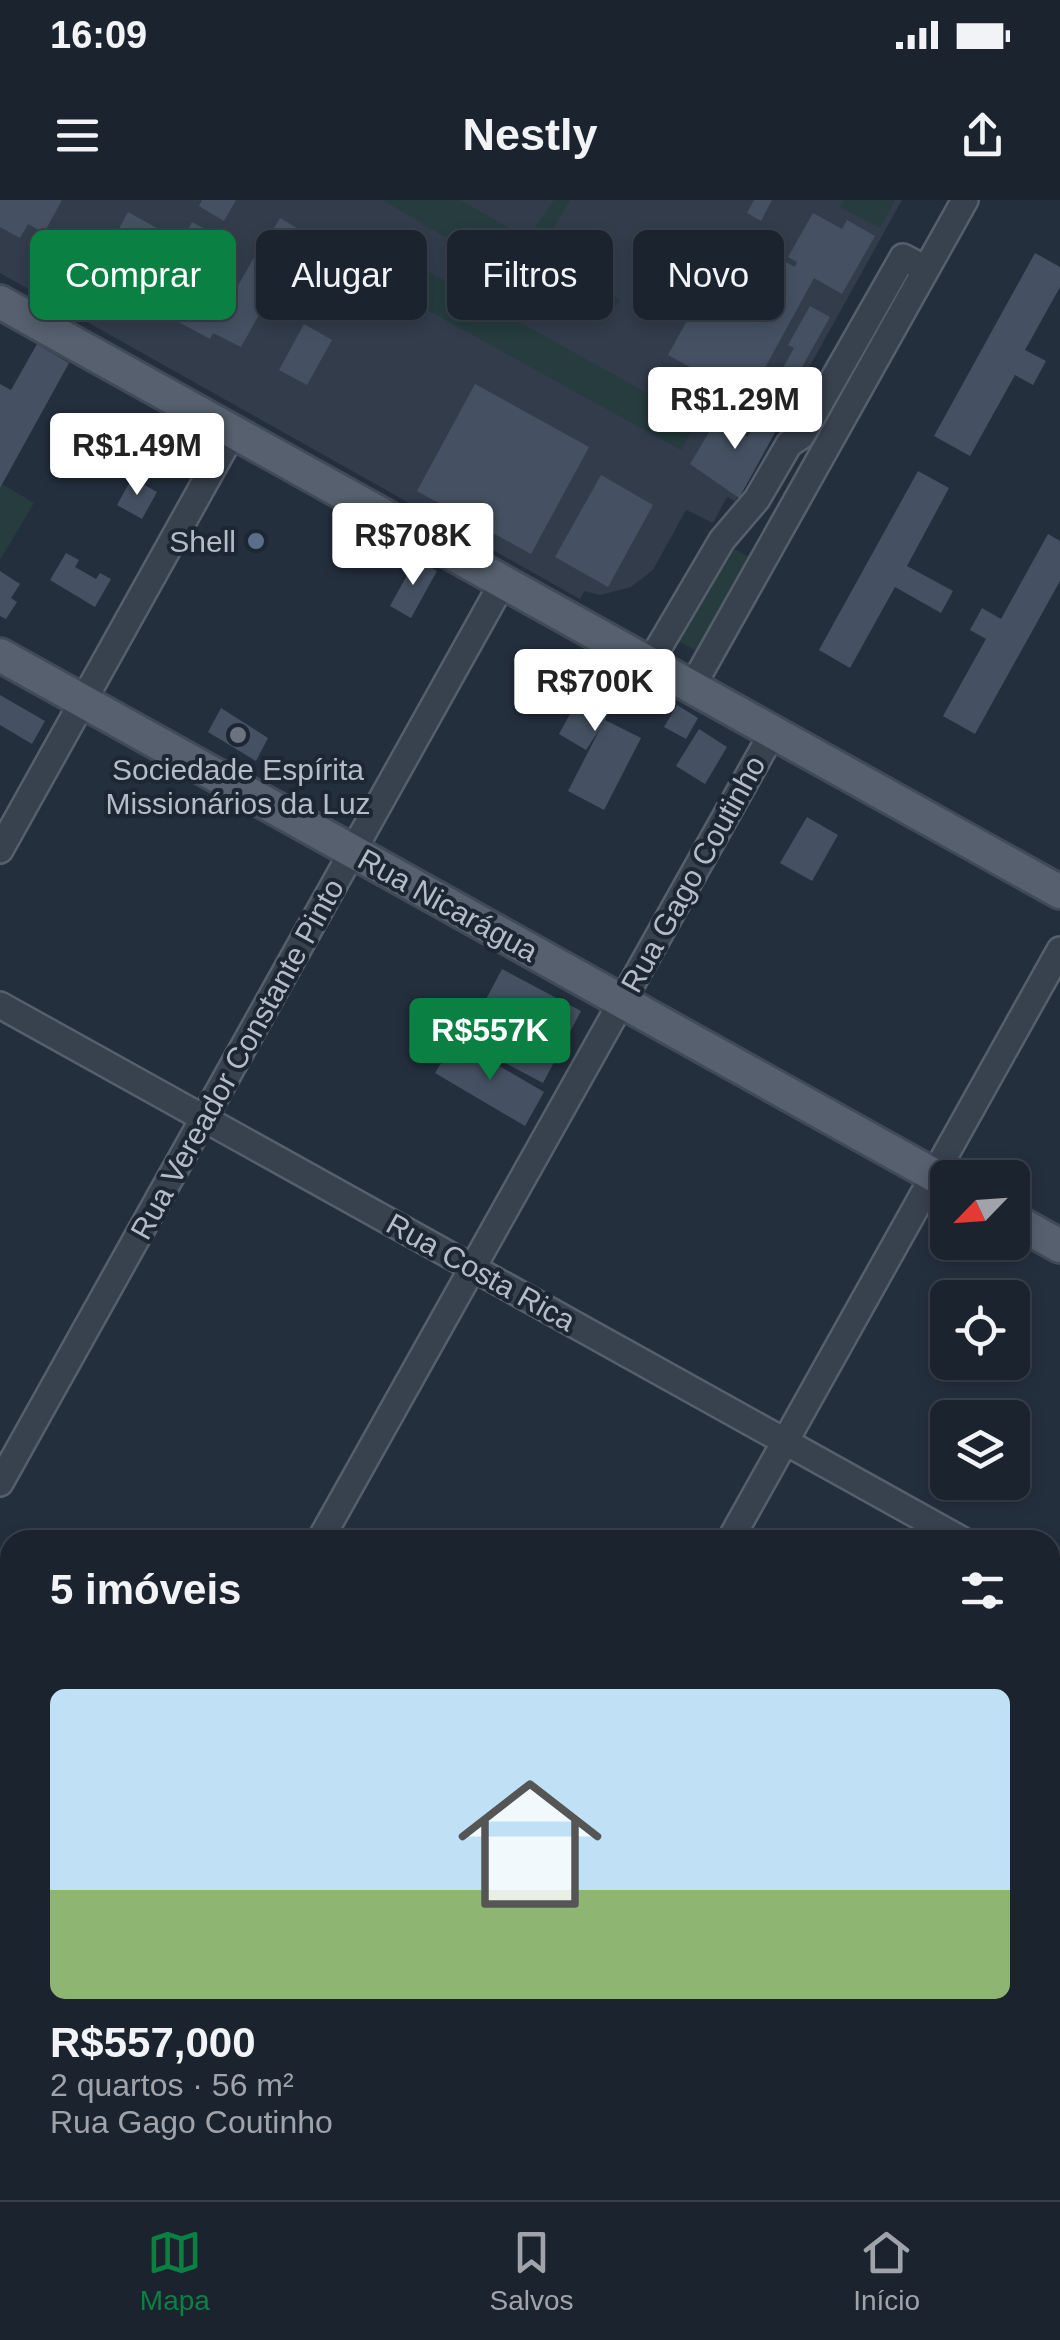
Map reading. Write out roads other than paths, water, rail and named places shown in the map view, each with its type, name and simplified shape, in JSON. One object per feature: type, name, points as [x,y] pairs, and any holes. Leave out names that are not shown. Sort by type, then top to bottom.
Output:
[{"type":"main road","points":[[0,302],[1060,892]]},
{"type":"main road","name":"Rua Nicarágua","points":[[0,655],[930,1173]]},
{"type":"main road","points":[[1030,1230],[1060,1246]]},
{"type":"street","points":[[692,688],[966,200]]},
{"type":"street","points":[[649,664],[722,540],[757,500],[789,444],[801,436],[904,257],[926,270]]},
{"type":"street","points":[[866,323],[888,337]]},
{"type":"street","points":[[0,850],[233,432]]},
{"type":"street","name":"Rua Vereador Constante Pinto","points":[[0,1483],[503,582]]},
{"type":"street","name":"Rua Gago Coutinho","points":[[326,1530],[773,732]]},
{"type":"street","points":[[951,1160],[1060,950]]},
{"type":"street","name":"Rua Costa Rica","points":[[0,1005],[944,1530]]},
{"type":"street","points":[[736,1530],[930,1198]]},
{"type":"place","name":"Shell","points":[[256,541]]},
{"type":"place","name":"Sociedade Espírita Missionários da Luz","points":[[238,735]]}]
